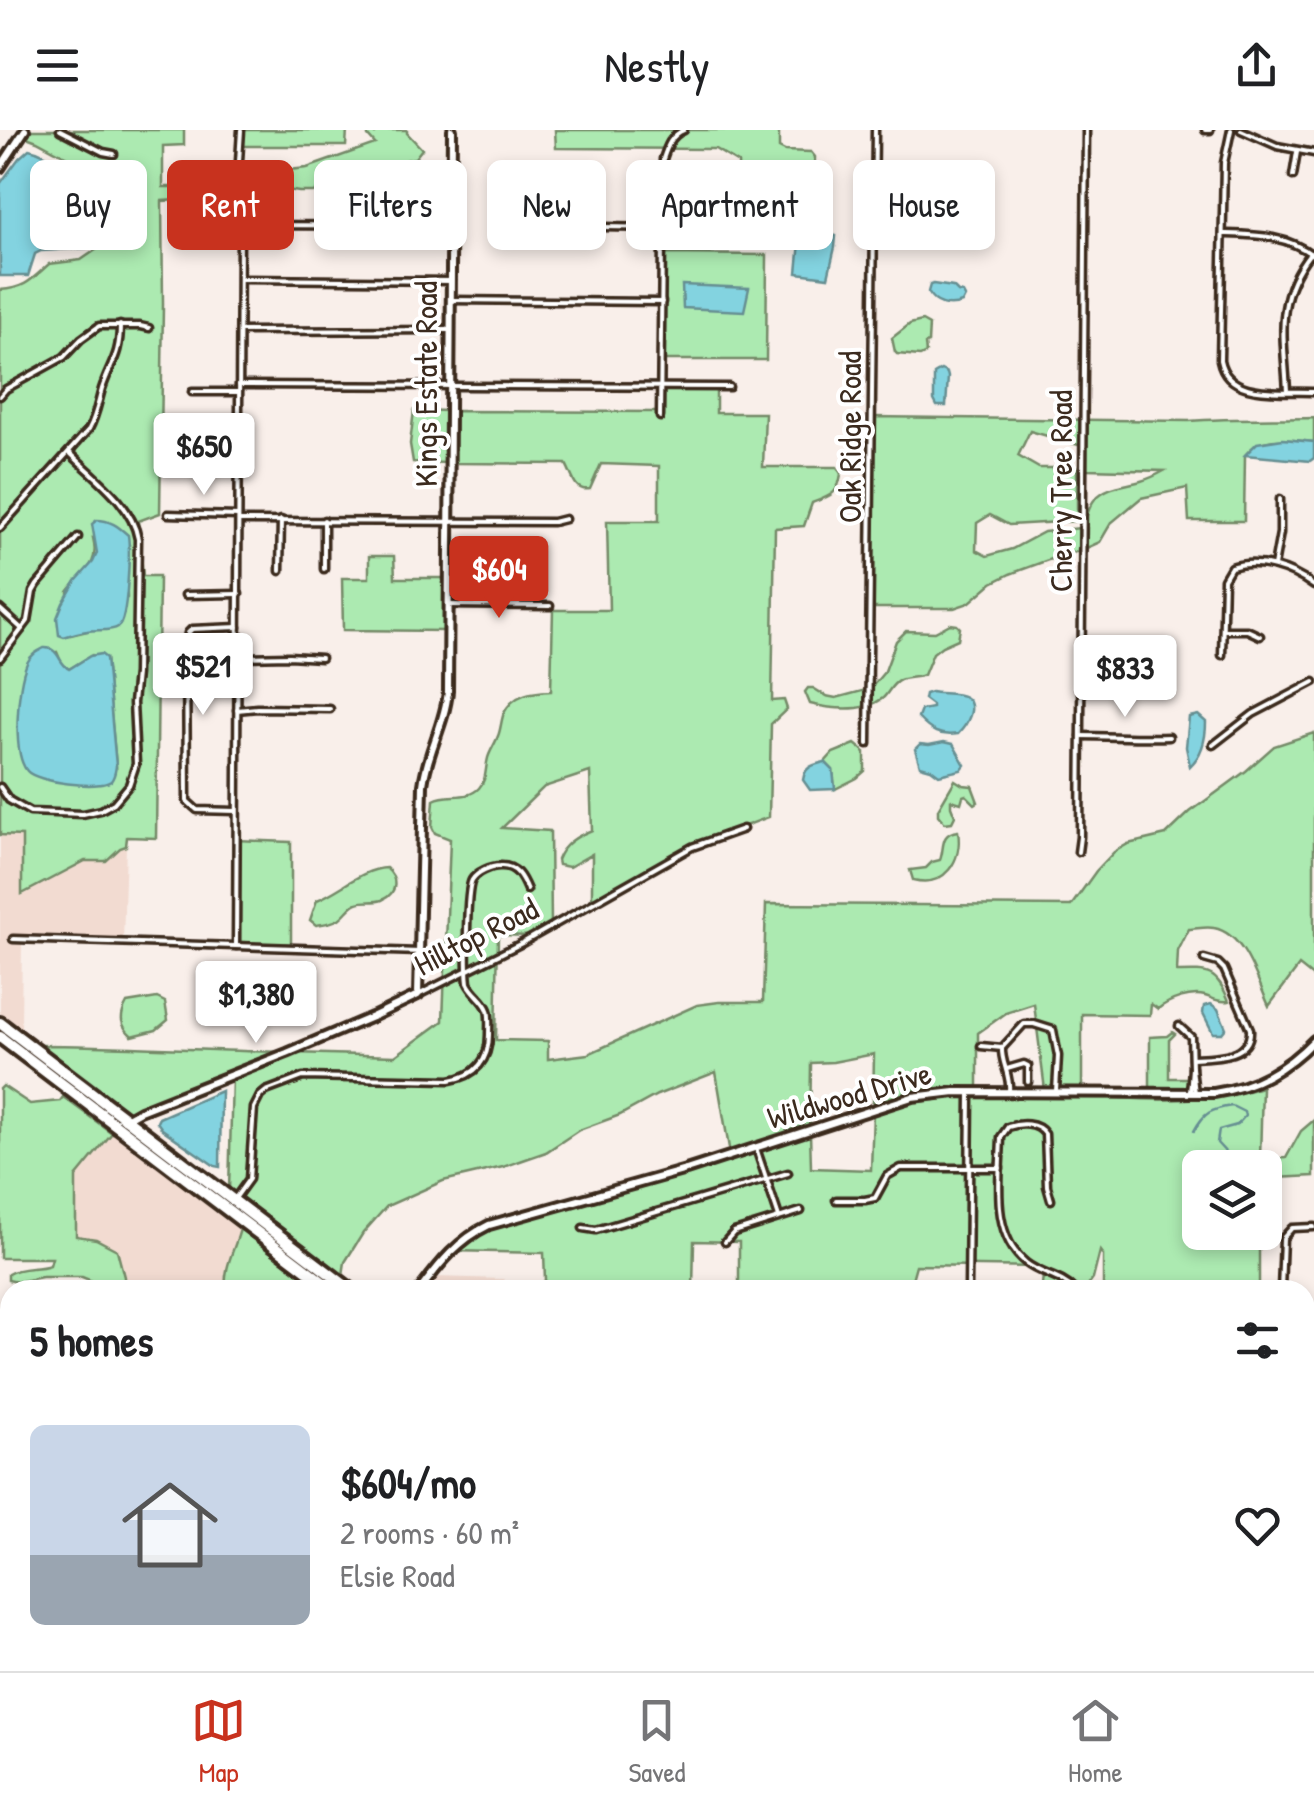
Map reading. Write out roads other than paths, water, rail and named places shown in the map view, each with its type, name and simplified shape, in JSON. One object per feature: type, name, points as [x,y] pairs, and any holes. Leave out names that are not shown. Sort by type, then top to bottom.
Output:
[{"type":"highway","points":[[0,1023],[321,1280]]},
{"type":"highway","points":[[0,1037],[233,1200],[338,1280]]},
{"type":"street","points":[[0,168],[24,130]]},
{"type":"street","points":[[60,130],[114,154]]},
{"type":"street","points":[[238,160],[242,130]]},
{"type":"street","name":"Kings Estate Road","points":[[452,130],[452,160]]},
{"type":"street","points":[[663,160],[667,146],[684,130]]},
{"type":"street","name":"Oak Ridge Road","points":[[868,744],[875,130]]},
{"type":"street","name":"Cherry Tree Road","points":[[1078,852],[1086,130]]},
{"type":"street","points":[[1230,130],[1224,163],[1222,370],[1230,381],[1243,388],[1314,392]]},
{"type":"street","points":[[1242,130],[1278,146],[1314,153]]},
{"type":"street","points":[[1294,176],[1297,152]]},
{"type":"street","points":[[236,946],[240,234],[246,225],[314,225]]},
{"type":"street","points":[[1224,234],[1273,237],[1290,241],[1312,254],[1294,276],[1285,302],[1287,390]]},
{"type":"street","name":"Kings Estate Road","points":[[418,994],[423,785],[446,710],[451,250]]},
{"type":"street","points":[[660,417],[662,250]]},
{"type":"street","points":[[241,279],[451,280]]},
{"type":"street","points":[[450,300],[662,302]]},
{"type":"street","points":[[0,528],[89,429],[119,350],[120,325]]},
{"type":"street","points":[[0,396],[64,357],[99,326],[148,328]]},
{"type":"street","points":[[239,331],[450,330]]},
{"type":"street","points":[[238,385],[729,387]]},
{"type":"street","points":[[192,392],[238,392]]},
{"type":"street","points":[[0,786],[9,800],[30,812],[91,813],[118,799],[136,764],[136,528],[125,509],[69,452]]},
{"type":"street","points":[[1274,566],[1280,533],[1280,499]]},
{"type":"street","points":[[168,514],[281,520],[565,519]]},
{"type":"street","points":[[280,571],[281,520]]},
{"type":"street","points":[[324,520],[324,569]]},
{"type":"street","points":[[0,658],[29,618],[33,592],[78,538]]},
{"type":"street","points":[[1222,655],[1224,579],[1228,570],[1237,564],[1274,566],[1314,586]]},
{"type":"street","points":[[185,595],[239,594]]},
{"type":"street","points":[[448,605],[550,606]]},
{"type":"street","points":[[0,610],[22,629]]},
{"type":"street","points":[[236,812],[197,810],[187,802],[186,644],[192,629],[238,627]]},
{"type":"street","points":[[1224,630],[1247,630],[1260,636]]},
{"type":"street","points":[[238,657],[321,658]]},
{"type":"street","points":[[1213,745],[1253,714],[1314,682]]},
{"type":"street","points":[[237,710],[330,709]]},
{"type":"street","points":[[1081,736],[1169,737]]},
{"type":"street","name":"Hilltop Road","points":[[122,1122],[335,1034],[524,942],[692,847],[742,829]]},
{"type":"street","points":[[233,1200],[249,1179],[254,1108],[266,1091],[303,1077],[457,1080],[480,1066],[489,1044],[489,1012],[470,990],[469,890],[480,873],[503,866],[519,874],[527,890]]},
{"type":"street","points":[[13,939],[420,952]]},
{"type":"street","points":[[1192,1058],[1232,1053],[1246,1047],[1250,1039],[1250,1029],[1224,969],[1204,958]]},
{"type":"street","points":[[1010,1092],[1002,1048],[1024,1024],[1034,1024],[1054,1030],[1058,1056],[1056,1092]]},
{"type":"street","points":[[1179,1026],[1192,1037],[1192,1093]]},
{"type":"street","name":"Wildwood Drive","points":[[428,1280],[451,1251],[489,1226],[686,1170],[912,1097],[936,1092],[1226,1091],[1257,1082],[1285,1066],[1314,1040]]},
{"type":"street","points":[[981,1046],[1002,1048]]},
{"type":"street","points":[[1007,1069],[1028,1066],[1028,1082]]},
{"type":"street","points":[[968,1280],[970,1092]]},
{"type":"street","points":[[1051,1200],[1042,1130],[1038,1126],[1014,1125],[1003,1132],[1001,1222],[1006,1237],[1026,1263],[1062,1280]]},
{"type":"street","points":[[756,1148],[779,1217]]},
{"type":"street","points":[[836,1200],[875,1198],[887,1176],[896,1169],[1000,1168]]},
{"type":"street","points":[[583,1228],[596,1230],[788,1173]]},
{"type":"street","points":[[725,1242],[734,1232],[801,1210]]},
{"type":"street","points":[[1281,1280],[1283,1238],[1296,1227],[1314,1227]]},
{"type":"water","points":[[29,149],[52,160],[30,160],[30,250],[57,250],[35,254],[28,276],[0,276],[0,184]]},
{"type":"water","points":[[833,235],[836,236],[828,277],[797,273],[799,250],[833,250]]},
{"type":"water","points":[[933,284],[963,293],[962,303],[938,303],[928,292]]},
{"type":"water","points":[[682,285],[749,288],[744,311],[683,308]]},
{"type":"water","points":[[941,370],[948,377],[946,406],[937,406],[934,400],[934,374]]},
{"type":"water","points":[[1283,439],[1314,442],[1314,458],[1310,461],[1245,455],[1257,443]]},
{"type":"water","points":[[97,520],[114,524],[128,535],[124,612],[115,629],[64,637],[59,635],[57,618],[76,581],[97,553],[92,524]]},
{"type":"water","points":[[44,648],[53,650],[69,669],[90,656],[101,654],[106,658],[116,766],[111,781],[82,785],[54,781],[33,775],[22,762],[18,735],[21,687],[29,660]]},
{"type":"water","points":[[931,692],[958,694],[969,701],[970,716],[958,734],[936,732],[918,718],[921,710],[932,708],[924,699]]},
{"type":"water","points":[[1198,715],[1206,722],[1205,734],[1190,766],[1186,747],[1189,717]]},
{"type":"water","points":[[920,744],[953,744],[965,765],[961,770],[939,775],[920,766],[915,749]]},
{"type":"water","points":[[825,762],[833,770],[835,789],[810,790],[803,780],[806,772]]},
{"type":"water","points":[[1211,1004],[1218,1009],[1226,1028],[1222,1033],[1213,1033],[1203,1013],[1204,1006]]},
{"type":"water","points":[[221,1091],[220,1167],[157,1122]]},
{"type":"waterway","points":[[1194,1131],[1214,1110],[1232,1106],[1244,1112],[1237,1125],[1219,1130],[1217,1143],[1223,1150]]}]
